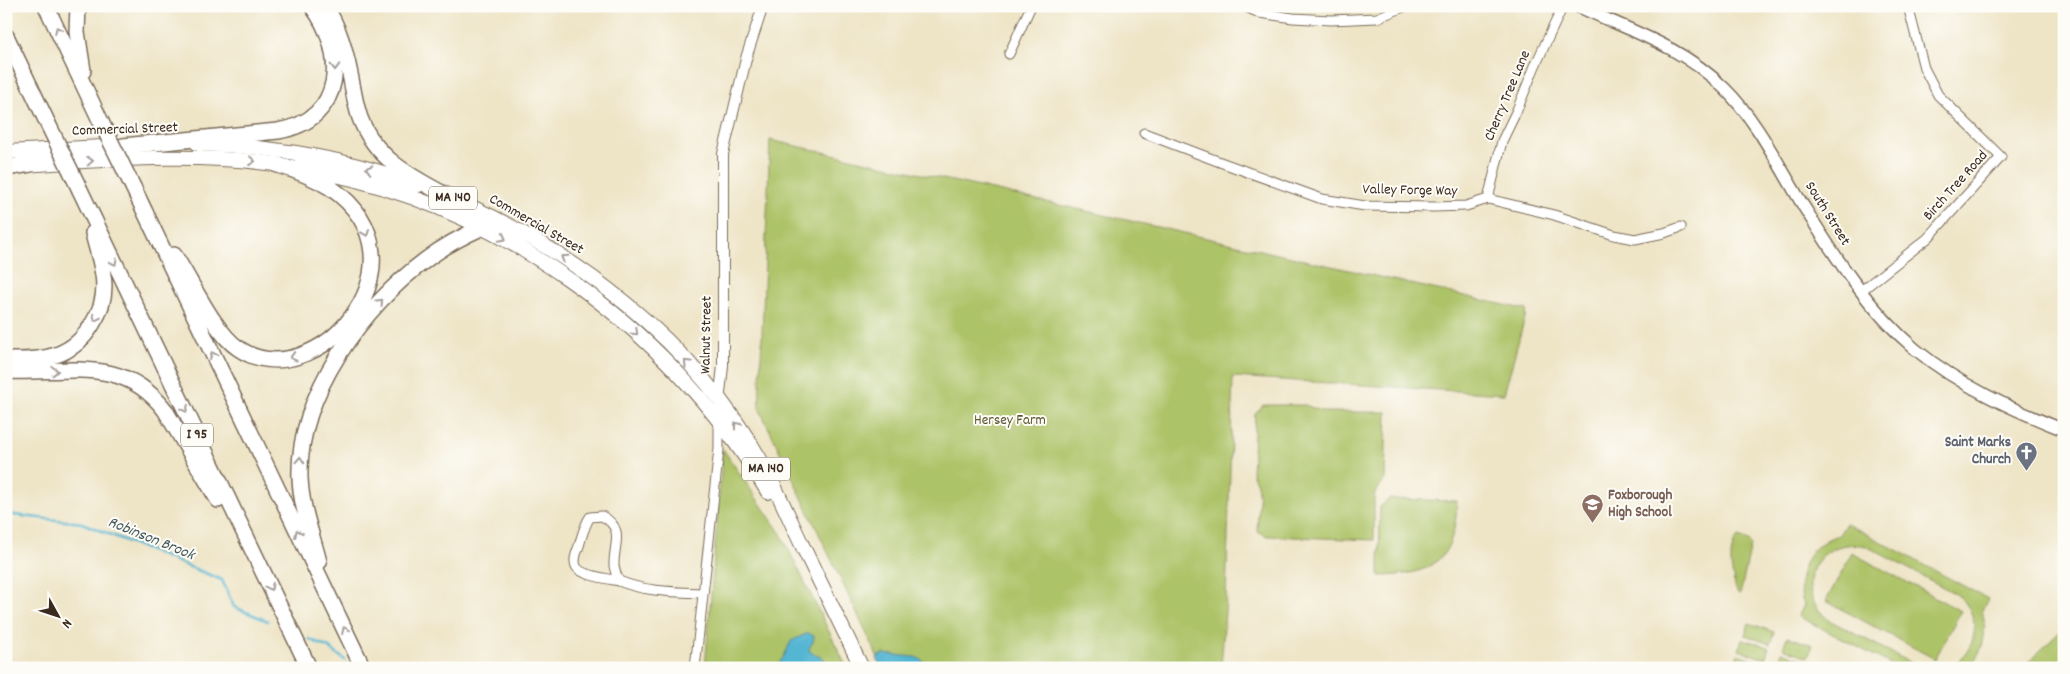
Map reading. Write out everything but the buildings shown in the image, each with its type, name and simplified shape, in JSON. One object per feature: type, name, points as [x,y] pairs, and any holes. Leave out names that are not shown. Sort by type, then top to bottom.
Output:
[{"type":"highway","points":[[46,6],[363,668]]},
{"type":"highway","points":[[78,6],[78,38],[87,92]]},
{"type":"highway","points":[[122,146],[283,130],[299,125],[310,118],[321,108],[329,96],[336,69],[330,39],[312,6]]},
{"type":"highway","points":[[325,6],[342,41],[358,111],[370,138],[398,168],[449,197]]},
{"type":"highway","name":"I 95","points":[[6,36],[309,668]]},
{"type":"highway","points":[[6,56],[36,97]]},
{"type":"highway","points":[[6,167],[30,164]]},
{"type":"highway","points":[[144,212],[177,259],[221,332],[233,345],[253,356],[266,359],[281,360],[303,354],[332,338],[356,312],[370,282],[372,252],[362,223],[344,200],[320,181],[275,164]]},
{"type":"highway","points":[[6,360],[37,360],[63,353],[79,342],[97,316],[103,298],[103,277],[83,196]]},
{"type":"highway","points":[[327,593],[304,508],[300,477],[303,438],[318,395],[348,341],[390,290],[428,258],[483,227]]},
{"type":"highway","points":[[6,371],[98,370],[117,375],[141,387],[165,410],[219,502],[254,554]]},
{"type":"main road","name":"South Street","points":[[1577,6],[1665,44],[1699,66],[1725,89],[1748,117],[1825,240],[1861,291],[1883,317],[1915,348],[1976,390],[2019,412],[2064,430]]},
{"type":"main road","name":"Commercial Street","points":[[6,152],[208,144],[290,152],[371,170],[449,197],[524,233],[593,278],[656,331],[719,399],[766,469],[862,668]]},
{"type":"main road","name":"Commercial Street","points":[[30,164],[180,158],[228,159],[275,164],[336,175],[388,189],[433,205],[483,227],[543,261],[598,300],[649,345],[719,419],[739,445],[802,545]]},
{"type":"street","name":"Walnut Street","points":[[695,668],[718,449],[719,399],[723,366],[723,154],[747,55],[763,6]]},
{"type":"street","points":[[1009,54],[1030,6]]},
{"type":"street","points":[[1244,6],[1259,13],[1293,18],[1331,20],[1377,18],[1406,6]]},
{"type":"street","name":"Cherry Tree Lane","points":[[1488,199],[1502,141],[1518,110],[1535,66],[1564,6]]},
{"type":"street","name":"Birch Tree Road","points":[[1861,291],[1928,238],[2001,157],[1938,95],[1924,68],[1908,6]]},
{"type":"street","name":"Valley Forge Way","points":[[1144,133],[1322,199],[1365,206],[1434,208],[1466,206],[1488,199]]},
{"type":"street","points":[[1488,199],[1554,215],[1614,235],[1634,239],[1664,234],[1681,227]]},
{"type":"street","points":[[619,581],[614,566],[618,540],[614,526],[602,516],[590,517],[586,523],[575,560],[579,571],[636,587],[703,594]]},
{"type":"green space","name":"Hersey Farm","points":[[770,140],[1527,310],[1504,394],[1233,377],[1226,598],[1221,668],[883,668],[759,408]]},
{"type":"green space","points":[[1263,405],[1305,405],[1324,412],[1387,412],[1385,479],[1374,495],[1374,540],[1267,536],[1257,531],[1259,501],[1257,484],[1252,473],[1255,414]]},
{"type":"green space","points":[[723,449],[781,534],[847,668],[705,668]]},
{"type":"green space","points":[[1389,499],[1457,501],[1452,537],[1439,560],[1415,572],[1379,576],[1380,507]]},
{"type":"green space","points":[[1846,523],[1988,599],[1982,610],[1985,626],[1981,649],[1967,668],[1946,668],[1957,662],[1965,654],[1974,634],[1971,612],[1965,602],[1956,594],[1866,546],[1849,545],[1834,549],[1822,556],[1814,567],[1810,580],[1811,594],[1817,607],[1829,620],[1921,668],[1898,668],[1798,616],[1804,605],[1800,583],[1806,562],[1819,545],[1839,535]]},
{"type":"green space","points":[[1738,537],[1747,540],[1751,545],[1740,595],[1735,586],[1731,564],[1732,549]]},
{"type":"green space","points":[[1852,553],[1961,611],[1935,659],[1826,601]]},
{"type":"green space","points":[[1749,623],[1774,632],[1770,644],[1745,635]]},
{"type":"green space","points":[[2064,628],[2064,668],[2022,668]]},
{"type":"green space","points":[[1787,637],[1813,645],[1808,657],[1783,648]]},
{"type":"green space","points":[[1743,639],[1769,647],[1765,659],[1739,650]]},
{"type":"green space","points":[[1782,652],[1807,661],[1805,668],[1790,668],[1778,664]]},
{"type":"green space","points":[[1738,654],[1763,663],[1762,668],[1740,668],[1734,666]]},
{"type":"water","points":[[808,633],[814,636],[809,648],[810,652],[824,659],[831,668],[776,668],[791,641]]},
{"type":"water","points":[[883,654],[915,657],[922,660],[929,668],[880,668],[877,657]]},
{"type":"waterway","name":"Robinson Brook","points":[[6,514],[82,523],[222,580],[234,607],[268,621]]},
{"type":"waterway","name":"Robinson Brook","points":[[309,639],[329,648],[345,660]]},
{"type":"place","name":"Saint Marks Church","points":[[2027,471]]},
{"type":"place","name":"Foxborough High School","points":[[1592,524]]}]
